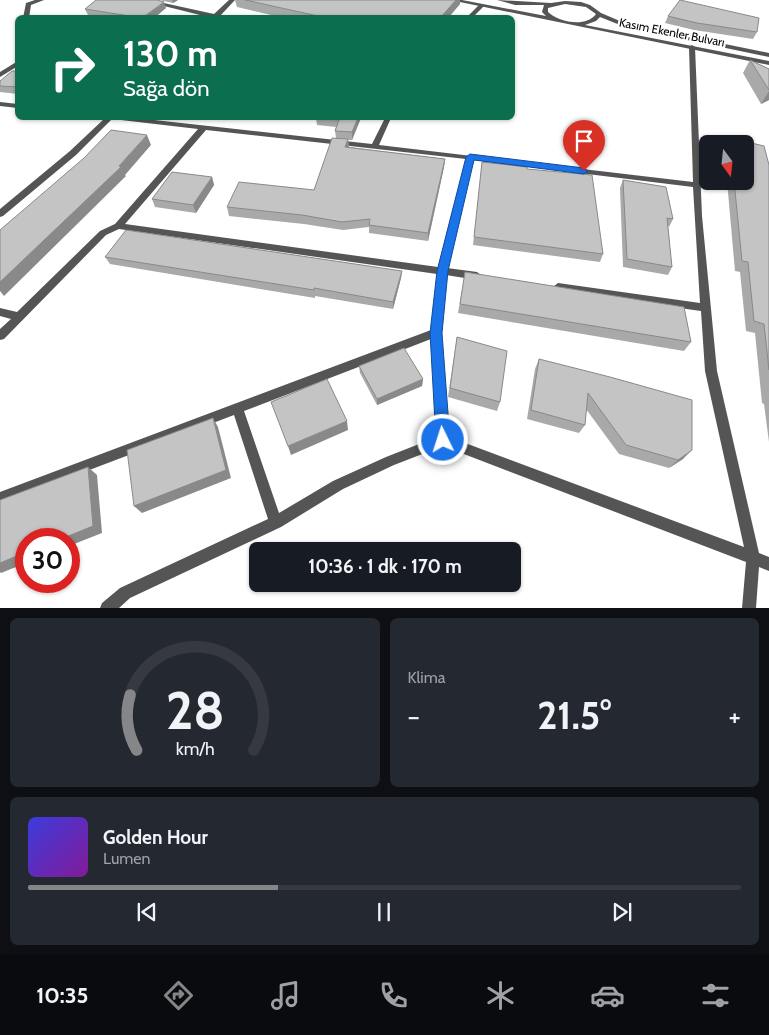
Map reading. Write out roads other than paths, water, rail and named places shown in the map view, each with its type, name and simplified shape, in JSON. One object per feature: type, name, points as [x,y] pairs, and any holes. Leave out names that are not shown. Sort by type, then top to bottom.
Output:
[{"type":"street","points":[[26,15],[28,4],[41,0]]},
{"type":"street","points":[[144,0],[209,15]]},
{"type":"street","points":[[220,15],[232,0]]},
{"type":"street","points":[[453,0],[559,21]]},
{"type":"street","points":[[500,0],[516,3],[550,4],[568,0],[590,2]]},
{"type":"street","name":"Kasım Ekenler Bulvarı","points":[[590,2],[599,14],[625,25],[769,55]]},
{"type":"street","points":[[550,4],[545,8],[545,12],[559,21]]},
{"type":"street","points":[[471,15],[481,6]]},
{"type":"street","points":[[570,23],[592,22],[598,18],[599,14]]},
{"type":"street","name":"Kasım Ekenler Bulvarı","points":[[559,21],[769,63]]},
{"type":"street","points":[[692,47],[697,185],[711,371],[753,559],[749,608]]},
{"type":"street","points":[[0,75],[15,66]]},
{"type":"street","points":[[0,104],[15,106]]},
{"type":"street","points":[[0,214],[73,153],[107,120]]},
{"type":"street","points":[[139,120],[470,157],[697,185]]},
{"type":"street","points":[[374,146],[387,120]]},
{"type":"street","points":[[0,336],[103,233],[118,226],[204,127]]},
{"type":"street","points":[[443,440],[436,333],[442,271],[470,157]]},
{"type":"street","points":[[118,226],[491,278]]},
{"type":"street","points":[[550,286],[706,308]]},
{"type":"street","points":[[0,312],[19,317]]},
{"type":"street","points":[[0,498],[436,333]]},
{"type":"street","points":[[237,408],[276,522]]},
{"type":"street","points":[[107,608],[125,593],[276,522],[338,485],[390,460],[443,440],[769,564]]}]
